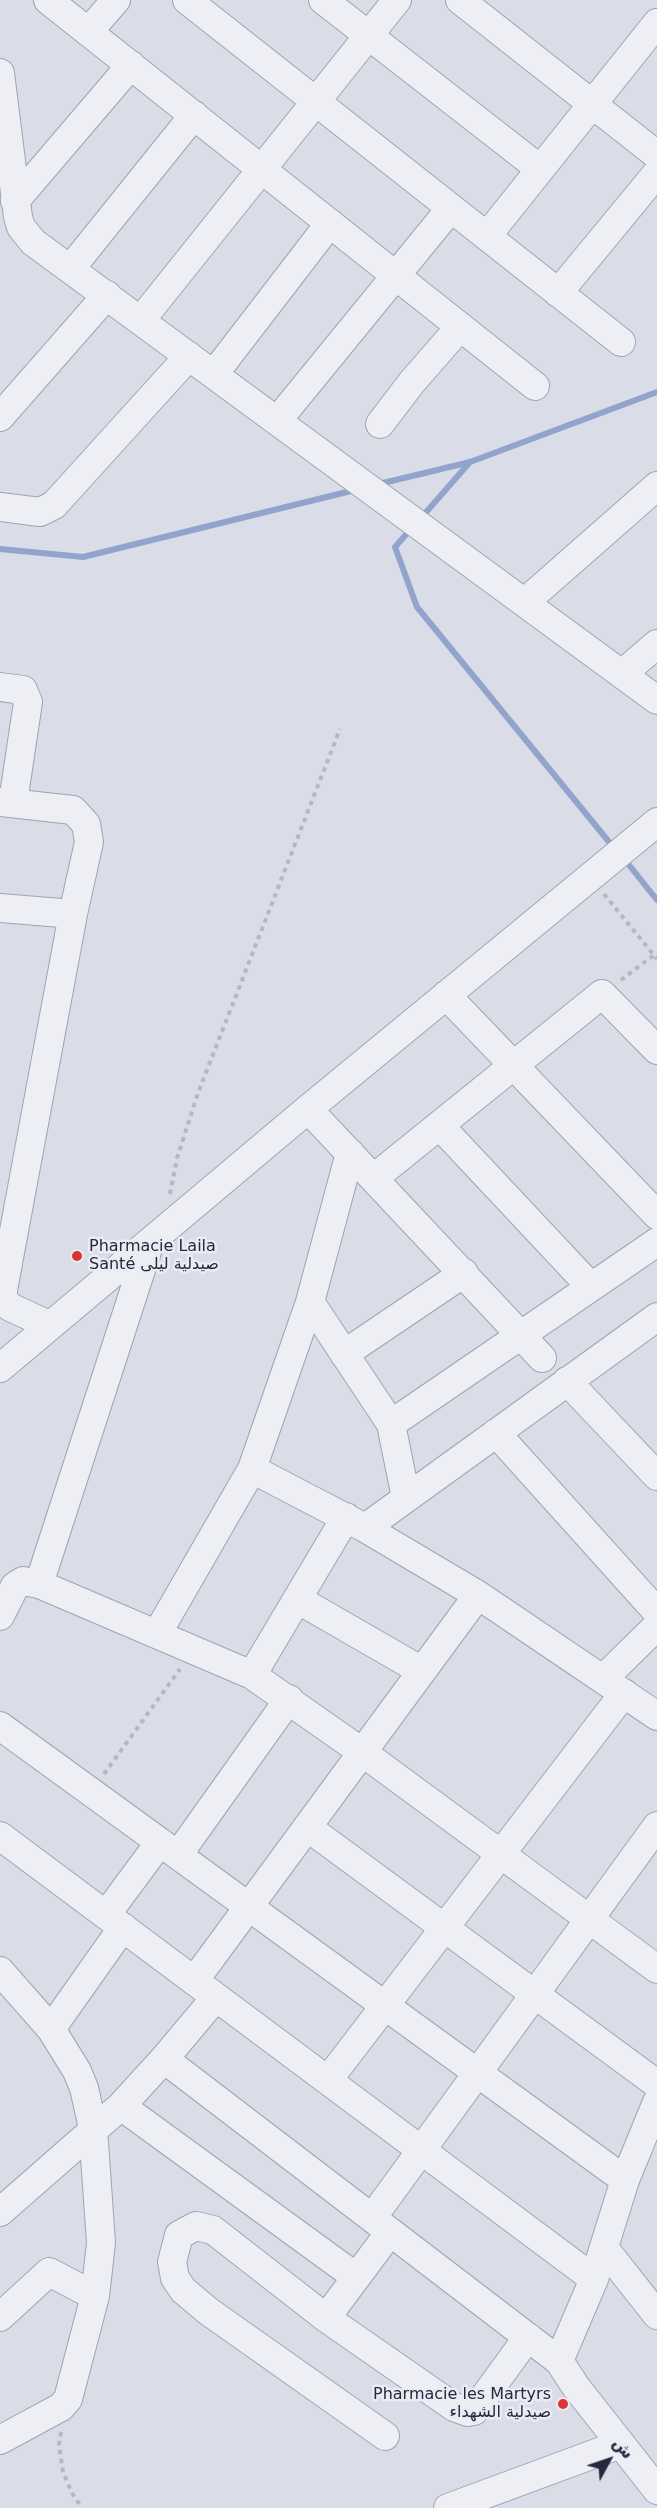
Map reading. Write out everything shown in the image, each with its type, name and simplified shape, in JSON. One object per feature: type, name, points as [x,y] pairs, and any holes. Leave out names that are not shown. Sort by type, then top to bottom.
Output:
[{"type":"street","points":[[48,0],[535,386]]},
{"type":"street","points":[[88,32],[116,0]]},
{"type":"street","points":[[187,0],[621,342]]},
{"type":"street","points":[[323,0],[540,169]]},
{"type":"street","points":[[141,320],[397,0]]},
{"type":"street","points":[[460,0],[657,155]]},
{"type":"street","points":[[487,236],[657,23]]},
{"type":"street","points":[[15,201],[130,65]]},
{"type":"street","points":[[0,74],[4,134],[15,201],[21,227],[33,242],[324,453],[657,700]]},
{"type":"street","points":[[71,268],[194,115]]},
{"type":"street","points":[[558,293],[657,173]]},
{"type":"street","points":[[277,421],[451,208]]},
{"type":"street","points":[[214,374],[330,223]]},
{"type":"street","points":[[0,417],[107,295]]},
{"type":"street","points":[[380,424],[412,382],[460,327]]},
{"type":"street","points":[[0,507],[40,512],[54,505],[189,356]]},
{"type":"street","points":[[525,602],[657,486]]},
{"type":"street","points":[[622,674],[657,644]]},
{"type":"street","points":[[0,687],[23,690],[28,702],[7,802],[73,810],[86,824],[89,842],[10,1201],[4,1270],[3,1300],[10,1307],[49,1325]]},
{"type":"street","points":[[0,1368],[308,1109],[656,823]]},
{"type":"street","points":[[0,908],[73,915]]},
{"type":"street","points":[[374,1178],[602,994],[657,1050]]},
{"type":"street","points":[[446,995],[657,1215]]},
{"type":"street","points":[[308,1109],[522,1334],[542,1358]]},
{"type":"street","points":[[440,1126],[591,1287]]},
{"type":"street","points":[[156,1634],[252,1468],[310,1302],[350,1153]]},
{"type":"street","points":[[39,1584],[156,1237]]},
{"type":"street","points":[[391,1424],[657,1242]]},
{"type":"street","points":[[344,1354],[464,1273]]},
{"type":"street","points":[[310,1302],[391,1424],[406,1498]]},
{"type":"street","points":[[252,1675],[297,1599],[355,1522],[406,1498],[567,1381],[655,1322]]},
{"type":"street","points":[[567,1381],[657,1476]]},
{"type":"street","points":[[496,1433],[657,1612]]},
{"type":"street","points":[[252,1468],[355,1522],[478,1594],[657,1716]]},
{"type":"street","points":[[0,1616],[15,1586],[23,1581],[39,1584],[252,1675],[289,1699],[657,1969]]},
{"type":"street","points":[[0,2212],[93,2128],[121,2106],[164,2059],[205,1989],[249,1906],[478,1594]]},
{"type":"street","points":[[297,1599],[422,1671]]},
{"type":"street","points":[[328,2080],[501,1854],[657,1626]]},
{"type":"street","points":[[51,2029],[115,1921],[169,1848],[289,1699]]},
{"type":"street","points":[[0,1726],[626,2180]]},
{"type":"street","points":[[326,2318],[356,2277],[422,2150],[657,1826]]},
{"type":"street","points":[[307,1827],[657,2084]]},
{"type":"street","points":[[0,1836],[594,2279]]},
{"type":"street","points":[[0,1971],[51,2029],[77,2071],[84,2088],[93,2128],[101,2243],[94,2296],[68,2399],[61,2407],[0,2440]]},
{"type":"street","points":[[164,2059],[559,2361],[657,2490]]},
{"type":"street","points":[[559,2361],[594,2279],[626,2180],[657,2102]]},
{"type":"street","points":[[121,2106],[356,2277]]},
{"type":"street","points":[[385,2436],[208,2311],[183,2290],[175,2278],[172,2262],[179,2235],[196,2226],[213,2230],[326,2318],[454,2407],[468,2412],[474,2411],[528,2337]]},
{"type":"street","points":[[604,2248],[657,2315]]},
{"type":"street","points":[[0,2317],[49,2272],[94,2296]]},
{"type":"street","points":[[448,2508],[487,2502],[621,2444]]},
{"type":"path","points":[[156,1237],[177,1158],[198,1093],[340,729]]},
{"type":"path","points":[[598,871],[656,957],[602,994]]},
{"type":"path","points":[[91,1792],[194,1650]]},
{"type":"path","points":[[61,2407],[59,2445],[63,2472],[72,2493],[82,2508]]},
{"type":"waterway","points":[[379,484],[470,462],[657,392]]},
{"type":"waterway","points":[[421,518],[470,462]]},
{"type":"waterway","points":[[0,549],[83,557],[355,490]]},
{"type":"waterway","points":[[410,530],[395,547],[417,607],[614,848]]},
{"type":"waterway","points":[[625,860],[657,900]]},
{"type":"place","name":"Pharmacie Laila Santé صيدلية ليلى","points":[[77,1256]]},
{"type":"place","name":"Pharmacie les Martyrs صيدلية الشهداء","points":[[563,2404]]}]
